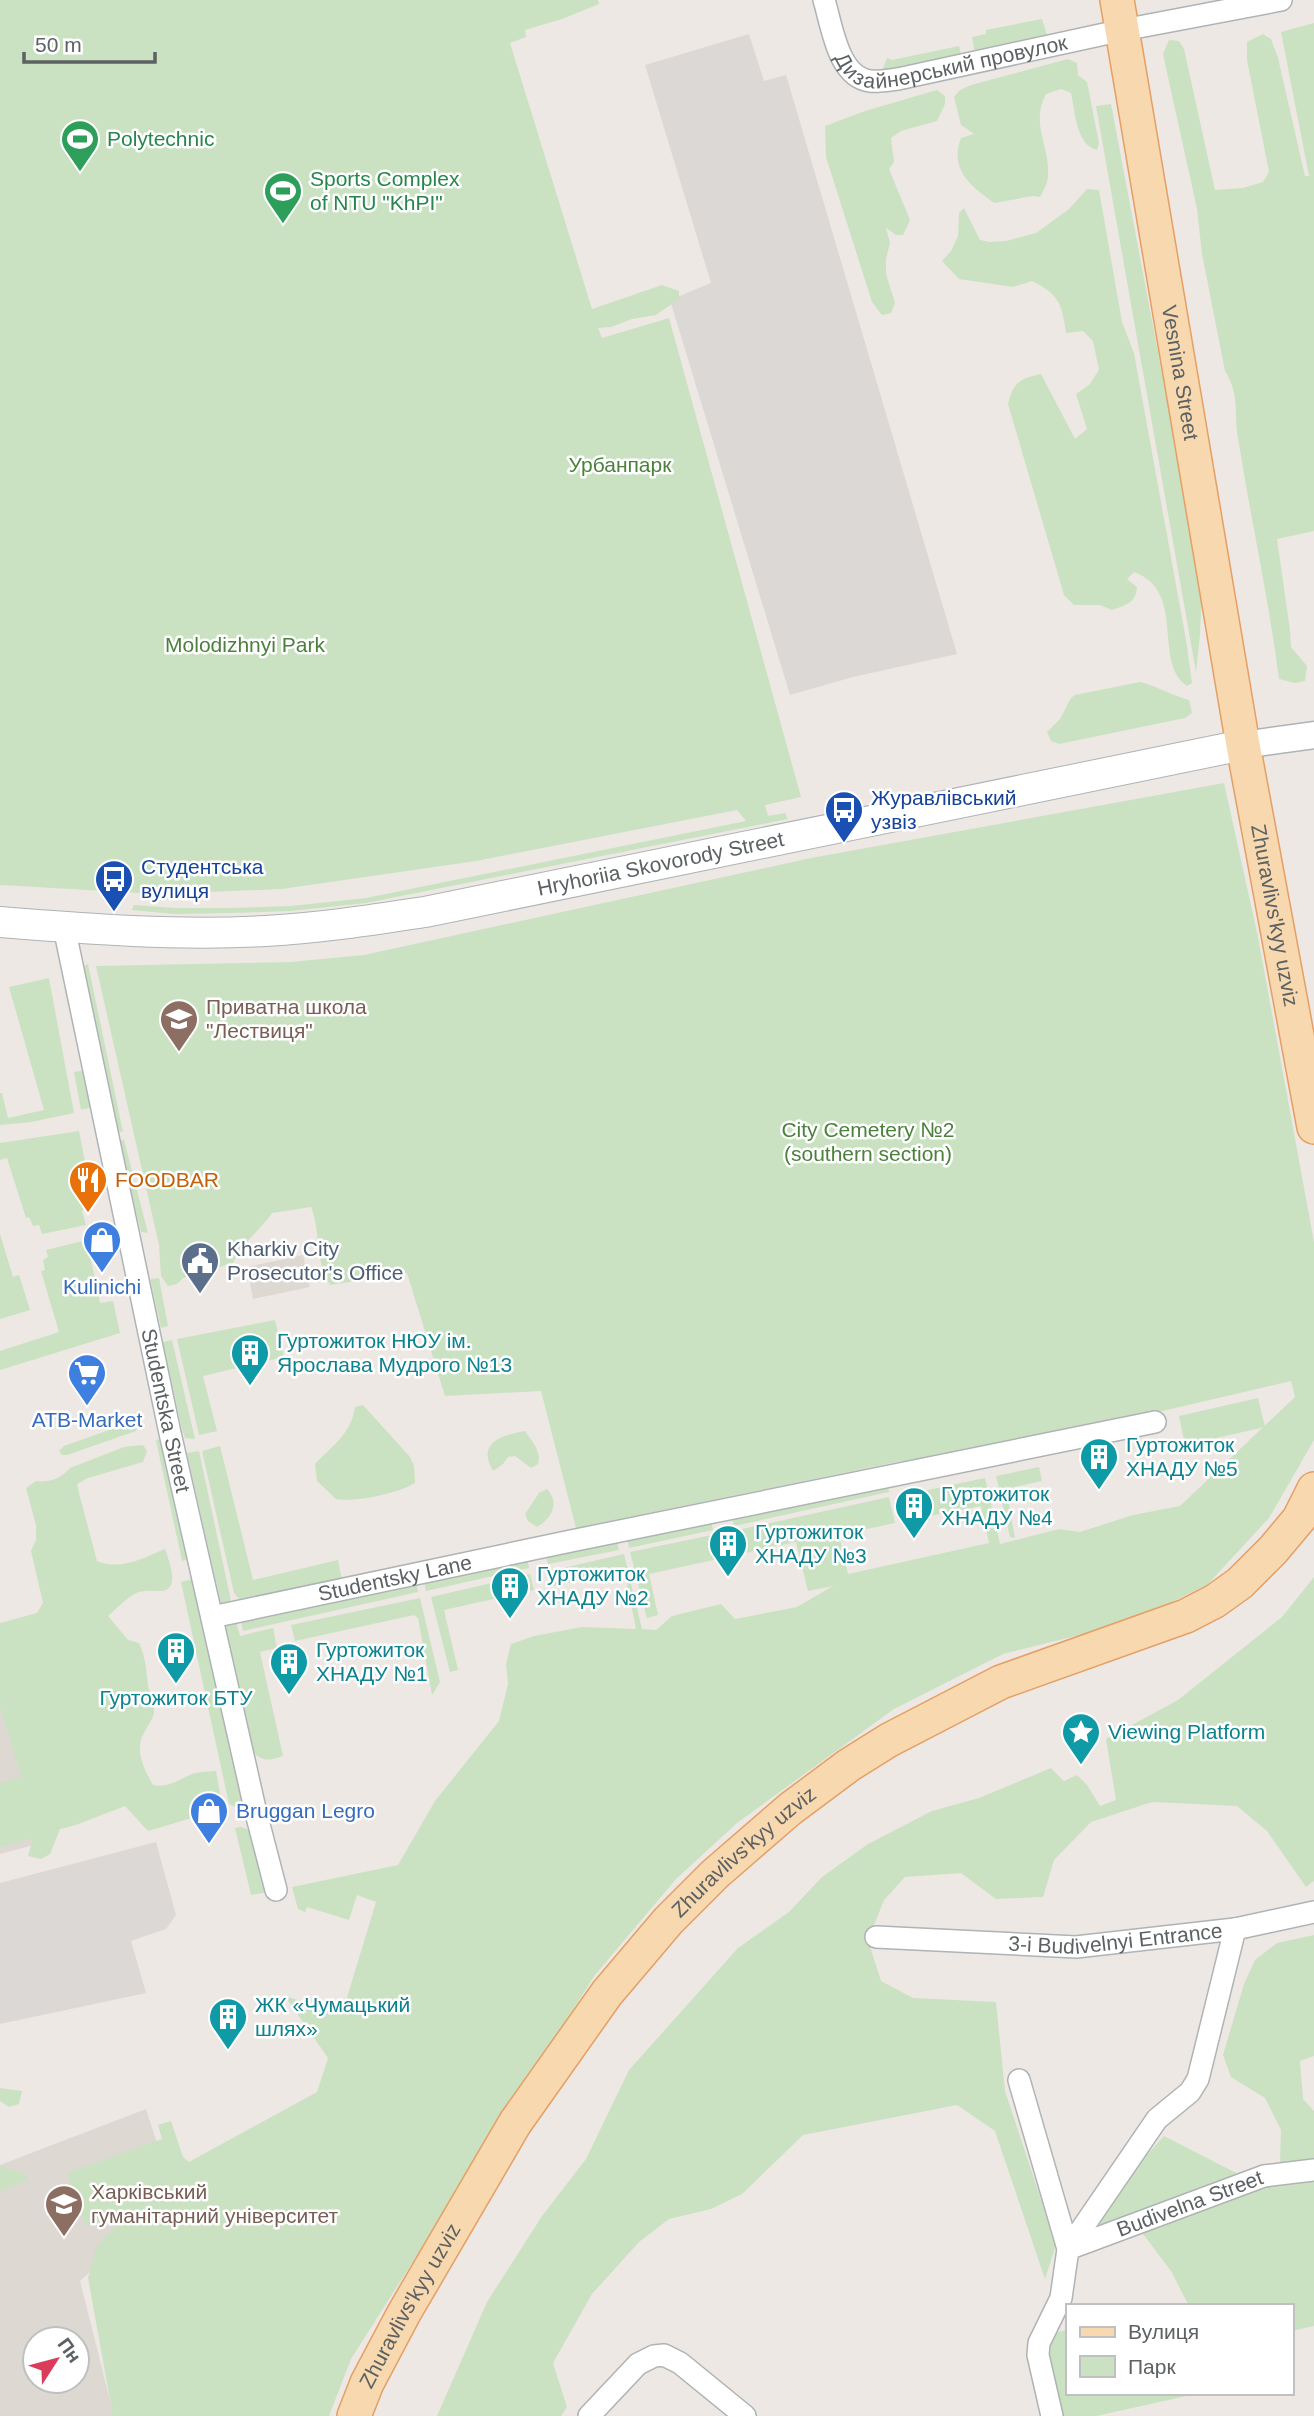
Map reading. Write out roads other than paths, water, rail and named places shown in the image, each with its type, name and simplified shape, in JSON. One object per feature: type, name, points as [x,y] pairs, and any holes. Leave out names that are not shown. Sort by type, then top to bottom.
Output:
[{"type":"main road","name":"Vesnina Street","points":[[1120,15],[1243,745]]},
{"type":"main road","name":"Hryhoriia Skovorody Street","points":[[0,922],[204,932],[266,931],[350,924],[425,912],[1243,745]]},
{"type":"main road","name":"Zhuravlivs'kyy uzviz","points":[[1243,745],[1314,1127]]},
{"type":"main road","name":"Zhuravlivs'kyy uzviz","points":[[354,2416],[367,2383],[404,2313],[515,2123],[607,1993],[668,1921],[715,1874],[790,1809],[849,1765],[889,1740],[1002,1682],[1186,1616],[1215,1601],[1240,1583],[1273,1550],[1298,1519],[1314,1489]]},
{"type":"street","name":"Дизайнерський провулок","points":[[824,0],[839,51],[853,75],[870,81],[898,79],[1120,15],[1281,0]]},
{"type":"street","name":"Hryhoriia Skovorody Street","points":[[1243,745],[1314,735]]},
{"type":"street","name":"Studentska Street","points":[[64,927],[170,1433],[276,1890]]},
{"type":"street","name":"Studentsky Lane","points":[[212,1617],[1155,1422]]},
{"type":"street","points":[[1235,1930],[1314,1912]]},
{"type":"street","name":"3-i Budivelnyi Entrance","points":[[876,1937],[1076,1947],[1235,1930],[1198,2079],[1191,2092],[1157,2119],[1068,2249]]},
{"type":"street","points":[[1019,2080],[1068,2249],[1061,2298],[1039,2343],[1038,2355],[1052,2416]]},
{"type":"street","name":"Budivelna Street","points":[[1068,2249],[1264,2176],[1314,2169]]},
{"type":"street","points":[[589,2416],[638,2364],[654,2356],[664,2355],[680,2362],[745,2416]]},
{"type":"place","name":"Polytechnic","points":[[80,173]]},
{"type":"place","name":"Sports Complex of NTU \"KhPI\"","points":[[283,225]]},
{"type":"place","name":"Журавлівський узвіз","points":[[844,844]]},
{"type":"place","name":"Студентська вулиця","points":[[114,913]]},
{"type":"place","name":"Приватна школа \"Лествиця\"","points":[[179,1053]]},
{"type":"place","name":"FOODBAR","points":[[88,1214]]},
{"type":"place","name":"Kulinichi","points":[[102,1274]]},
{"type":"place","name":"Kharkiv City Prosecutor's Office","points":[[200,1295]]},
{"type":"place","name":"Гуртожиток НЮУ ім. Ярослава Мудрого №13","points":[[250,1387]]},
{"type":"place","name":"ATB-Market","points":[[87,1407]]},
{"type":"place","name":"Гуртожиток ХНАДУ №5","points":[[1099,1491]]},
{"type":"place","name":"Гуртожиток ХНАДУ №4","points":[[914,1540]]},
{"type":"place","name":"Гуртожиток ХНАДУ №3","points":[[728,1578]]},
{"type":"place","name":"Гуртожиток ХНАДУ №2","points":[[510,1620]]},
{"type":"place","name":"Гуртожиток БТУ","points":[[176,1685]]},
{"type":"place","name":"Гуртожиток ХНАДУ №1","points":[[289,1696]]},
{"type":"place","name":"Viewing Platform","points":[[1081,1766]]},
{"type":"place","name":"Bruggan Legro","points":[[209,1845]]},
{"type":"place","name":"ЖК «Чумацький шлях»","points":[[228,2051]]},
{"type":"place","name":"Харківський гуманітарний університет","points":[[64,2238]]},
{"type":"park label","name":"Урбанпарк","points":[[620,465]]},
{"type":"park label","name":"Molodizhnyi Park","points":[[245,645]]},
{"type":"park label","name":"City Cemetery №2 (southern section)","points":[[868,1142]]}]
